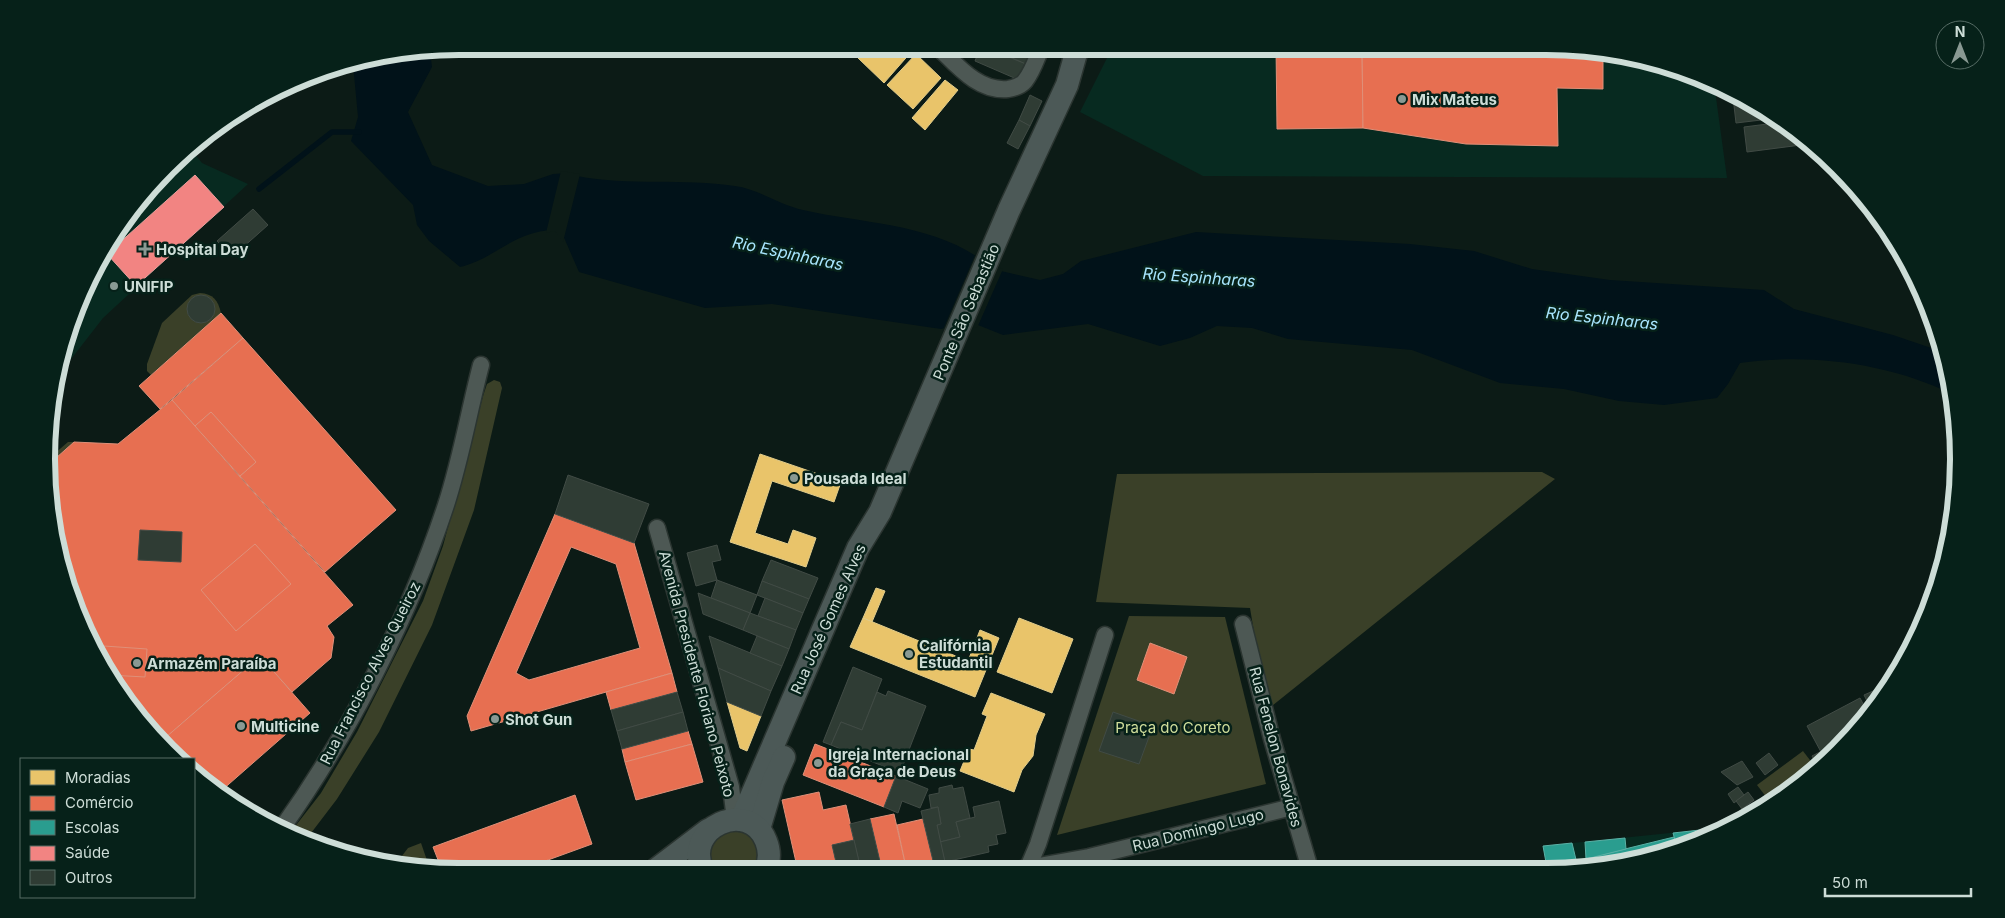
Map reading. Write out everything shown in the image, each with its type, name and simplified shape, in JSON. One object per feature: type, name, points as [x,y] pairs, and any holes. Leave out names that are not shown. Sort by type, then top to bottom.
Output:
[{"type":"main road","points":[[1067,85],[1075,55]]},
{"type":"main road","points":[[1067,85],[1087,61],[1089,55]]},
{"type":"main road","name":"Ponte São Sebastião","points":[[880,512],[1010,210],[1067,85]]},
{"type":"main road","name":"Rua José Gomes Alves","points":[[745,823],[773,782],[871,554],[880,512]]},
{"type":"main road","points":[[665,863],[724,821],[745,823],[764,836],[769,853],[767,863]]},
{"type":"main road","points":[[701,863],[700,848],[709,830]]},
{"type":"street","points":[[947,55],[972,79],[985,86],[1000,90],[1014,88],[1024,82],[1038,55]]},
{"type":"street","name":"Rua Francisco Alves Queiroz","points":[[285,823],[327,760],[402,618],[430,551],[447,502],[481,365]]},
{"type":"street","name":"Avenida Presidente Floriano Peixoto","points":[[657,528],[731,787],[745,823]]},
{"type":"street","name":"Rua Fenelon Bonavides","points":[[1243,624],[1308,863]]},
{"type":"street","points":[[1027,863],[1038,844],[1105,635]]},
{"type":"street","name":"Rua Domingo Lugo","points":[[1064,863],[1292,807]]},
{"type":"street","points":[[1038,844],[1046,863]]},
{"type":"shaded area","name":"Mix Mateus","points":[[1108,55],[1546,55],[1599,58],[1676,76],[1715,93],[1727,178],[1203,176],[1080,112]]},
{"type":"shaded area","name":"UNIFIP","points":[[194,154],[202,163],[248,184],[103,318],[66,365],[76,329],[109,257],[138,213],[173,173]]},
{"type":"shaded area","points":[[1707,829],[1676,842],[1599,860],[1546,863],[1543,846]]},
{"type":"green space","points":[[200,293],[214,298],[221,313],[151,375],[147,371],[147,364],[162,323],[192,295]]},
{"type":"green space","points":[[494,380],[500,382],[502,388],[474,510],[432,625],[379,732],[337,799],[310,834],[304,832],[294,828],[321,793],[357,732],[423,601],[443,546],[487,384]]},
{"type":"green space","points":[[68,442],[74,442],[55,459],[55,453]]},
{"type":"green space","points":[[1542,472],[1555,479],[1267,710],[1250,608],[1096,602],[1117,474]]},
{"type":"green space","name":"Praça do Coreto","points":[[1129,616],[1225,617],[1266,784],[1057,835]]},
{"type":"green space","points":[[1803,751],[1812,763],[1792,780],[1766,797],[1757,785]]},
{"type":"green space","points":[[740,829],[758,842],[758,863],[712,863],[708,853],[718,834]]},
{"type":"green space","points":[[421,843],[427,862],[400,859],[408,848]]},
{"type":"water","points":[[431,56],[432,67],[408,112],[432,165],[488,186],[524,184],[553,174],[568,173],[553,230],[539,232],[515,240],[484,258],[460,267],[429,241],[417,225],[413,205],[351,141],[358,117],[353,69],[406,58]]},
{"type":"water","name":"Rio Espinharas","points":[[577,176],[616,181],[696,182],[735,186],[803,210],[921,232],[966,250],[986,263],[960,324],[941,329],[772,304],[705,308],[579,272],[562,233]]},
{"type":"water","name":"Rio Espinharas","points":[[1196,232],[1410,244],[1474,251],[1532,269],[1610,280],[1764,290],[1794,309],[1893,335],[1935,349],[1944,390],[1902,375],[1848,363],[1794,359],[1767,360],[1740,363],[1728,384],[1717,398],[1664,405],[1619,401],[1564,389],[1500,383],[1412,350],[1288,339],[1252,328],[1217,326],[1190,338],[1160,346],[1088,324],[1003,335],[978,325],[1001,271],[1040,280],[1063,274],[1081,261]]},
{"type":"pier","points":[[561,171],[580,174],[563,242],[555,231],[546,233]]},
{"type":"pier","points":[[976,253],[988,262],[1003,269],[977,328],[962,326],[942,332]]},
{"type":"building: Moradias","points":[[861,55],[908,55],[884,83],[858,58]]},
{"type":"building: Moradias","points":[[915,55],[941,78],[913,109],[887,85]]},
{"type":"building: Moradias","points":[[945,80],[958,90],[925,130],[912,118]]},
{"type":"building: Moradias","points":[[760,454],[841,482],[834,502],[772,481],[755,533],[788,544],[793,530],[816,538],[806,567],[730,542]]},
{"type":"building: Moradias","points":[[876,588],[885,591],[872,622],[863,618]]},
{"type":"building: Moradias","name":"Califórnia Estudantil","points":[[863,618],[968,661],[980,630],[999,638],[975,697],[850,647]]},
{"type":"building: Moradias","points":[[1019,618],[1073,639],[1052,693],[997,672]]},
{"type":"building: Moradias","points":[[991,693],[1045,714],[1036,735],[1033,756],[1022,770],[1014,792],[960,771],[969,749],[974,750],[987,716],[982,714]]},
{"type":"building: Moradias","points":[[727,702],[761,716],[747,751],[740,748]]},
{"type":"building: Comércio","points":[[1276,55],[1362,55],[1363,128],[1277,129]]},
{"type":"building: Comércio","points":[[1362,55],[1546,55],[1603,59],[1603,89],[1557,88],[1558,146],[1466,144],[1363,128]]},
{"type":"building: Comércio","points":[[221,313],[243,338],[160,409],[139,386]]},
{"type":"building: Comércio","points":[[243,338],[396,510],[325,572],[240,476],[256,462],[211,412],[195,426],[172,400]]},
{"type":"building: Comércio","points":[[172,400],[353,605],[327,626],[334,637],[331,658],[292,692],[260,656],[166,737],[138,705],[109,661],[86,614],[69,564],[58,512],[55,459],[74,442],[118,444]]},
{"type":"building: Comércio","points":[[211,412],[256,462],[240,476],[195,426]]},
{"type":"building: Comércio","points":[[555,514],[634,543],[672,673],[471,731],[467,716]],"holes":[[[571,547],[616,564],[640,648],[529,680],[516,673]]]},
{"type":"building: Comércio","points":[[255,544],[291,584],[236,631],[201,590]]},
{"type":"building: Comércio","points":[[1150,643],[1187,657],[1174,694],[1137,680]]},
{"type":"building: Comércio","points":[[104,646],[147,649],[145,677],[118,676],[104,651]]},
{"type":"building: Comércio","points":[[260,656],[310,713],[225,788],[195,765],[195,758],[187,758],[166,737]]},
{"type":"building: Comércio","points":[[672,673],[677,692],[611,710],[606,692]]},
{"type":"building: Comércio","points":[[688,731],[692,744],[625,762],[622,749]]},
{"type":"building: Comércio","points":[[692,744],[703,782],[636,800],[625,762]]},
{"type":"building: Comércio","points":[[815,744],[896,776],[884,807],[803,775]]},
{"type":"building: Comércio","points":[[819,792],[823,810],[846,805],[854,840],[832,845],[836,863],[796,863],[782,800]]},
{"type":"building: Comércio","points":[[575,795],[592,844],[540,863],[439,862],[433,847]]},
{"type":"building: Comércio","points":[[894,814],[905,863],[880,863],[870,819]]},
{"type":"building: Comércio","points":[[923,819],[933,861],[905,863],[897,825]]},
{"type":"building: Escolas","points":[[1707,829],[1676,842],[1673,833]]},
{"type":"building: Escolas","points":[[1674,837],[1676,842],[1599,860],[1580,860]]},
{"type":"building: Escolas","points":[[1625,838],[1626,849],[1586,859],[1585,842]]},
{"type":"building: Escolas","points":[[1572,843],[1576,862],[1546,863],[1543,846]]},
{"type":"building: Saúde","points":[[195,175],[224,207],[136,286],[109,257],[116,246]]},
{"type":"building: Outros","points":[[977,55],[1004,55],[1026,64],[1019,80],[975,61]]},
{"type":"building: Outros","points":[[1006,55],[1030,55],[1026,64]]},
{"type":"building: Outros","points":[[1030,95],[1042,101],[1030,126],[1019,120]]},
{"type":"building: Outros","points":[[1734,101],[1765,120],[1736,123]]},
{"type":"building: Outros","points":[[1019,120],[1030,126],[1018,149],[1007,143]]},
{"type":"building: Outros","points":[[1771,124],[1800,145],[1747,152],[1744,127]]},
{"type":"building: Outros","points":[[253,209],[268,225],[232,257],[217,241]]},
{"type":"building: Outros","points":[[201,295],[211,299],[215,309],[211,319],[201,323],[191,319],[187,309],[191,299]]},
{"type":"building: Outros","points":[[568,475],[649,504],[634,543],[555,514]]},
{"type":"building: Outros","points":[[140,530],[182,532],[181,562],[138,560]]},
{"type":"building: Outros","points":[[717,545],[721,560],[712,562],[717,580],[696,586],[687,553]]},
{"type":"building: Outros","points":[[771,560],[818,578],[809,599],[762,581]]},
{"type":"building: Outros","points":[[717,580],[757,595],[750,613],[711,598]]},
{"type":"building: Outros","points":[[762,581],[809,599],[803,613],[757,595]]},
{"type":"building: Outros","points":[[698,593],[750,613],[743,630],[703,614]]},
{"type":"building: Outros","points":[[765,598],[803,613],[796,630],[758,616]]},
{"type":"building: Outros","points":[[750,613],[796,630],[789,649],[743,630]]},
{"type":"building: Outros","points":[[709,636],[782,666],[771,691],[718,668]]},
{"type":"building: Outros","points":[[757,636],[789,649],[782,666],[750,653]]},
{"type":"building: Outros","points":[[853,667],[882,679],[862,730],[841,722],[831,745],[823,742]]},
{"type":"building: Outros","points":[[718,668],[771,691],[761,716],[727,702]]},
{"type":"building: Outros","points":[[1878,689],[1868,703],[1864,695]]},
{"type":"building: Outros","points":[[888,691],[926,706],[900,773],[831,745],[841,722],[862,730],[877,692],[886,696]]},
{"type":"building: Outros","points":[[677,692],[683,712],[617,731],[611,710]]},
{"type":"building: Outros","points":[[1860,698],[1865,707],[1832,745],[1821,752],[1807,726]]},
{"type":"building: Outros","points":[[683,712],[688,731],[622,749],[617,731]]},
{"type":"building: Outros","points":[[1113,712],[1153,726],[1139,764],[1099,751]]},
{"type":"building: Outros","points":[[1830,747],[1814,761],[1812,756]]},
{"type":"building: Outros","points":[[1769,753],[1778,765],[1765,775],[1756,763]]},
{"type":"building: Outros","points":[[1742,761],[1753,777],[1737,785],[1721,772]]},
{"type":"building: Outros","points":[[896,776],[928,789],[920,808],[902,801],[898,813],[884,807]]},
{"type":"building: Outros","points":[[952,785],[953,789],[963,787],[970,818],[956,822],[960,837],[940,842],[937,825],[941,824],[938,807],[931,808],[929,795],[939,793],[939,788]]},
{"type":"building: Outros","points":[[1738,787],[1744,795],[1734,803],[1728,794]]},
{"type":"building: Outros","points":[[1748,792],[1754,800],[1742,809],[1736,801]]},
{"type":"building: Outros","points":[[999,801],[1006,833],[996,835],[998,844],[988,846],[989,852],[945,862],[940,842],[960,837],[956,822],[975,817],[973,807]]},
{"type":"building: Outros","points":[[938,807],[941,824],[937,825],[945,862],[934,863],[921,811]]},
{"type":"building: Outros","points":[[1744,809],[1746,810],[1732,817]]},
{"type":"building: Outros","points":[[870,819],[880,863],[859,863],[850,824]]},
{"type":"building: Outros","points":[[854,840],[859,863],[836,863],[832,845]]},
{"type":"waterway","points":[[259,189],[332,132],[359,132]]},
{"type":"place","name":"Mix Mateus","points":[[1402,99]]},
{"type":"place","name":"Hospital Day","points":[[145,249]]},
{"type":"place","name":"UNIFIP","points":[[114,286]]},
{"type":"place","name":"Pousada Ideal","points":[[794,478]]},
{"type":"place","name":"Califórnia Estudantil","points":[[909,654]]},
{"type":"place","name":"Armazém Paraíba","points":[[137,663]]},
{"type":"place","name":"Shot Gun","points":[[495,719]]},
{"type":"place","name":"Multicine","points":[[241,726]]},
{"type":"place","name":"Igreja Internacional da Graça de Deus","points":[[818,763]]}]
